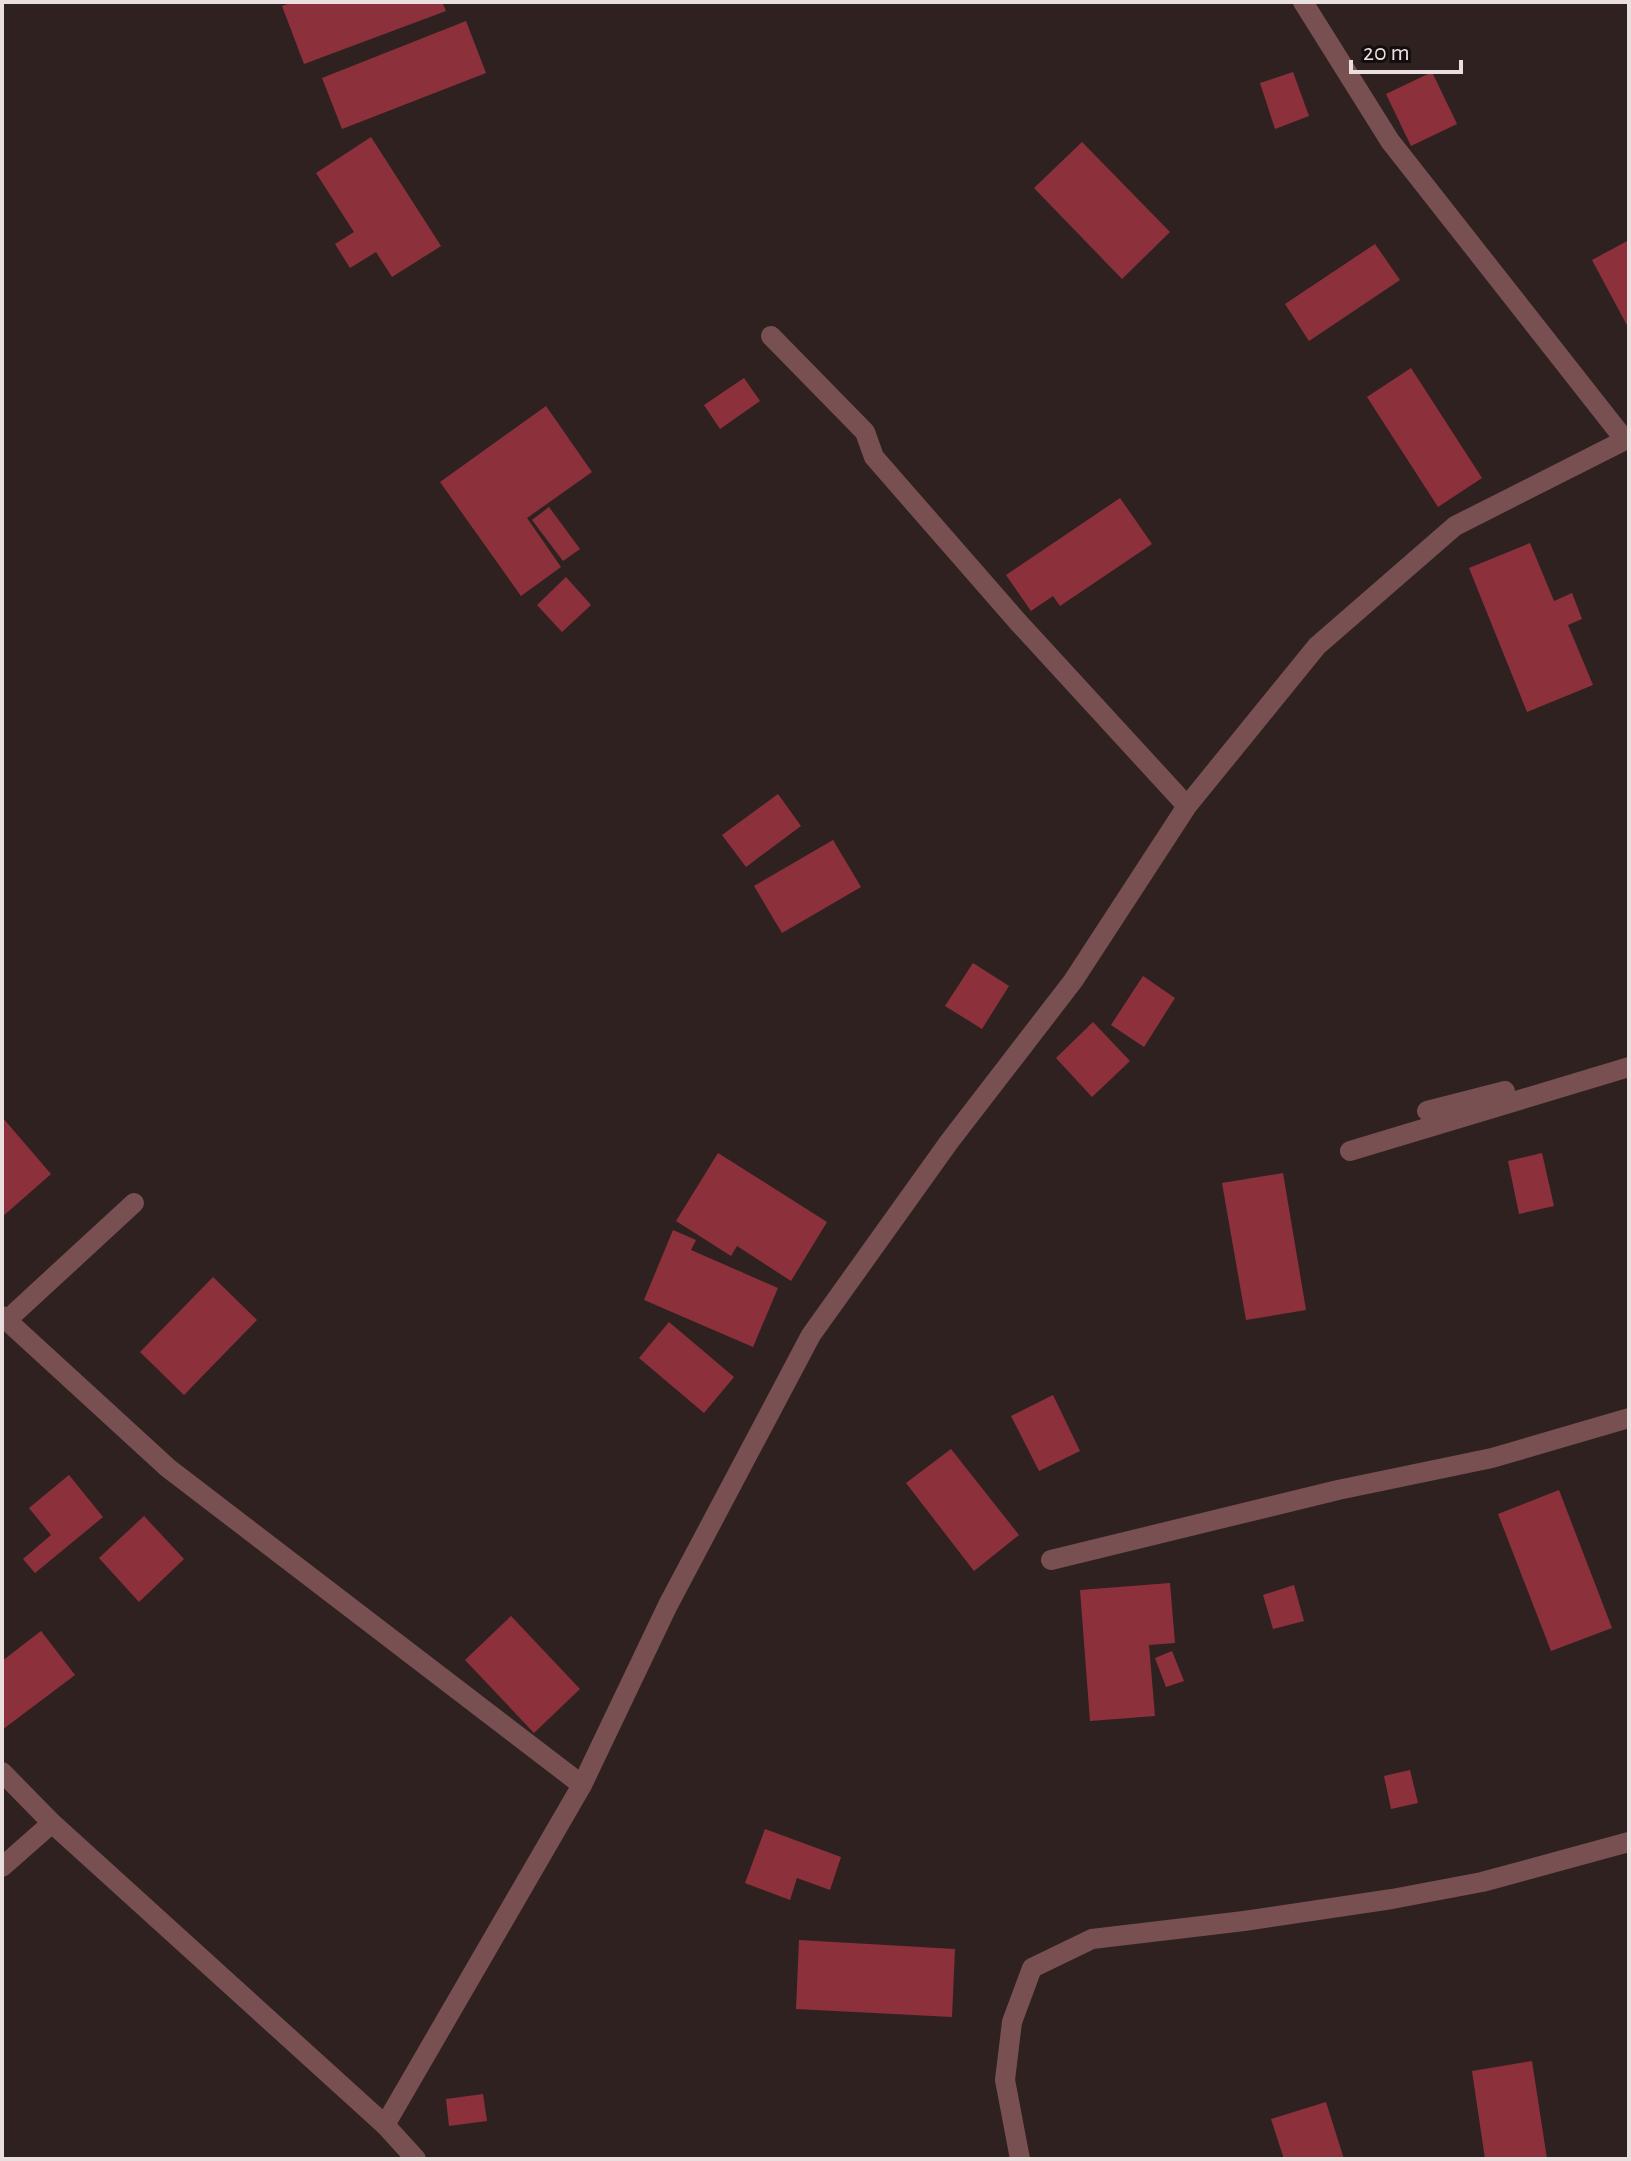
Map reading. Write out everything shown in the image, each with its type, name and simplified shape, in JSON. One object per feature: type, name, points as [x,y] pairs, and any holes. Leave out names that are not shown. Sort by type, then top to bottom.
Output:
[{"type":"street","points":[[385,2125],[582,1785],[668,1605],[811,1335],[949,1142],[1073,981],[1187,806],[1317,646],[1455,526],[1627,439],[1390,141],[1303,2]]},
{"type":"street","points":[[771,336],[865,432],[874,457],[1018,622],[1187,806]]},
{"type":"street","points":[[1427,1111],[1629,1060]]},
{"type":"street","points":[[1350,1151],[1629,1067]]},
{"type":"street","points":[[134,1203],[4,1318],[168,1468],[582,1785]]},
{"type":"street","points":[[1051,1560],[1338,1490],[1492,1458],[1629,1418]]},
{"type":"street","points":[[2,1772],[52,1823],[385,2125],[416,2159]]},
{"type":"street","points":[[2,1867],[52,1823]]},
{"type":"street","points":[[1020,2159],[1005,2080],[1012,2022],[1032,1968],[1092,1939],[1392,1899],[1482,1882],[1629,1842]]},
{"type":"building","points":[[293,2],[442,2],[446,11],[304,64],[282,6]]},
{"type":"building","points":[[466,21],[486,73],[342,129],[322,78]]},
{"type":"building","points":[[1293,72],[1309,116],[1275,129],[1260,83]]},
{"type":"building","points":[[1432,72],[1457,124],[1411,146],[1386,94]]},
{"type":"building","points":[[371,137],[441,246],[392,277],[376,252],[350,268],[335,244],[354,232],[316,173]]},
{"type":"building","points":[[1082,142],[1170,232],[1122,279],[1034,188]]},
{"type":"building","points":[[1629,240],[1629,329],[1592,260]]},
{"type":"building","points":[[1375,244],[1400,280],[1309,341],[1285,304]]},
{"type":"building","points":[[1411,368],[1482,478],[1438,507],[1367,397]]},
{"type":"building","points":[[744,378],[760,401],[720,429],[704,405]]},
{"type":"building","points":[[546,406],[592,472],[527,518],[561,567],[521,596],[440,482]]},
{"type":"building","points":[[1120,498],[1152,544],[1060,606],[1053,596],[1031,611],[1006,575]]},
{"type":"building","points":[[549,507],[580,549],[563,561],[532,520]]},
{"type":"building","points":[[1530,543],[1554,601],[1572,593],[1582,619],[1568,625],[1593,685],[1527,712],[1469,568]]},
{"type":"building","points":[[566,577],[591,605],[562,632],[537,605]]},
{"type":"building","points":[[778,794],[801,826],[746,867],[722,835]]},
{"type":"building","points":[[833,840],[861,887],[782,933],[754,886]]},
{"type":"building","points":[[973,963],[1009,986],[982,1029],[945,1006]]},
{"type":"building","points":[[1143,976],[1175,998],[1144,1047],[1111,1025]]},
{"type":"building","points":[[1093,1022],[1130,1061],[1092,1097],[1056,1058]]},
{"type":"building","points":[[2,1117],[51,1174],[2,1217]]},
{"type":"building","points":[[718,1153],[827,1222],[791,1281],[737,1246],[731,1256],[676,1221]]},
{"type":"building","points":[[1542,1153],[1554,1206],[1519,1214],[1508,1161]]},
{"type":"building","points":[[1283,1173],[1306,1310],[1246,1320],[1222,1183]]},
{"type":"building","points":[[673,1230],[696,1240],[691,1250],[778,1288],[753,1347],[644,1300]]},
{"type":"building","points":[[213,1277],[257,1320],[184,1395],[140,1352]]},
{"type":"building","points":[[669,1322],[734,1377],[704,1413],[639,1358]]},
{"type":"building","points":[[1053,1395],[1080,1451],[1039,1471],[1011,1416]]},
{"type":"building","points":[[951,1449],[1019,1535],[974,1571],[906,1483]]},
{"type":"building","points":[[69,1475],[103,1517],[35,1573],[23,1559],[51,1535],[29,1508]]},
{"type":"building","points":[[1559,1490],[1612,1628],[1551,1651],[1498,1514]]},
{"type":"building","points":[[144,1516],[184,1559],[139,1602],[99,1558]]},
{"type":"building","points":[[1170,1583],[1175,1643],[1149,1645],[1155,1716],[1090,1721],[1080,1590]]},
{"type":"building","points":[[1294,1585],[1304,1621],[1273,1629],[1263,1595]]},
{"type":"building","points":[[511,1616],[580,1689],[534,1733],[465,1660]]},
{"type":"building","points":[[41,1631],[75,1675],[2,1730],[2,1661]]},
{"type":"building","points":[[1172,1651],[1184,1681],[1166,1687],[1155,1658]]},
{"type":"building","points":[[1410,1770],[1418,1803],[1391,1809],[1384,1776]]},
{"type":"building","points":[[765,1829],[841,1857],[830,1890],[797,1878],[790,1900],[745,1883]]},
{"type":"building","points":[[799,1940],[955,1949],[952,2017],[796,2009]]},
{"type":"building","points":[[1532,2061],[1547,2159],[1485,2159],[1472,2071]]},
{"type":"building","points":[[483,2094],[487,2121],[449,2126],[446,2099]]},
{"type":"building","points":[[1326,2102],[1344,2159],[1284,2159],[1271,2119]]}]
